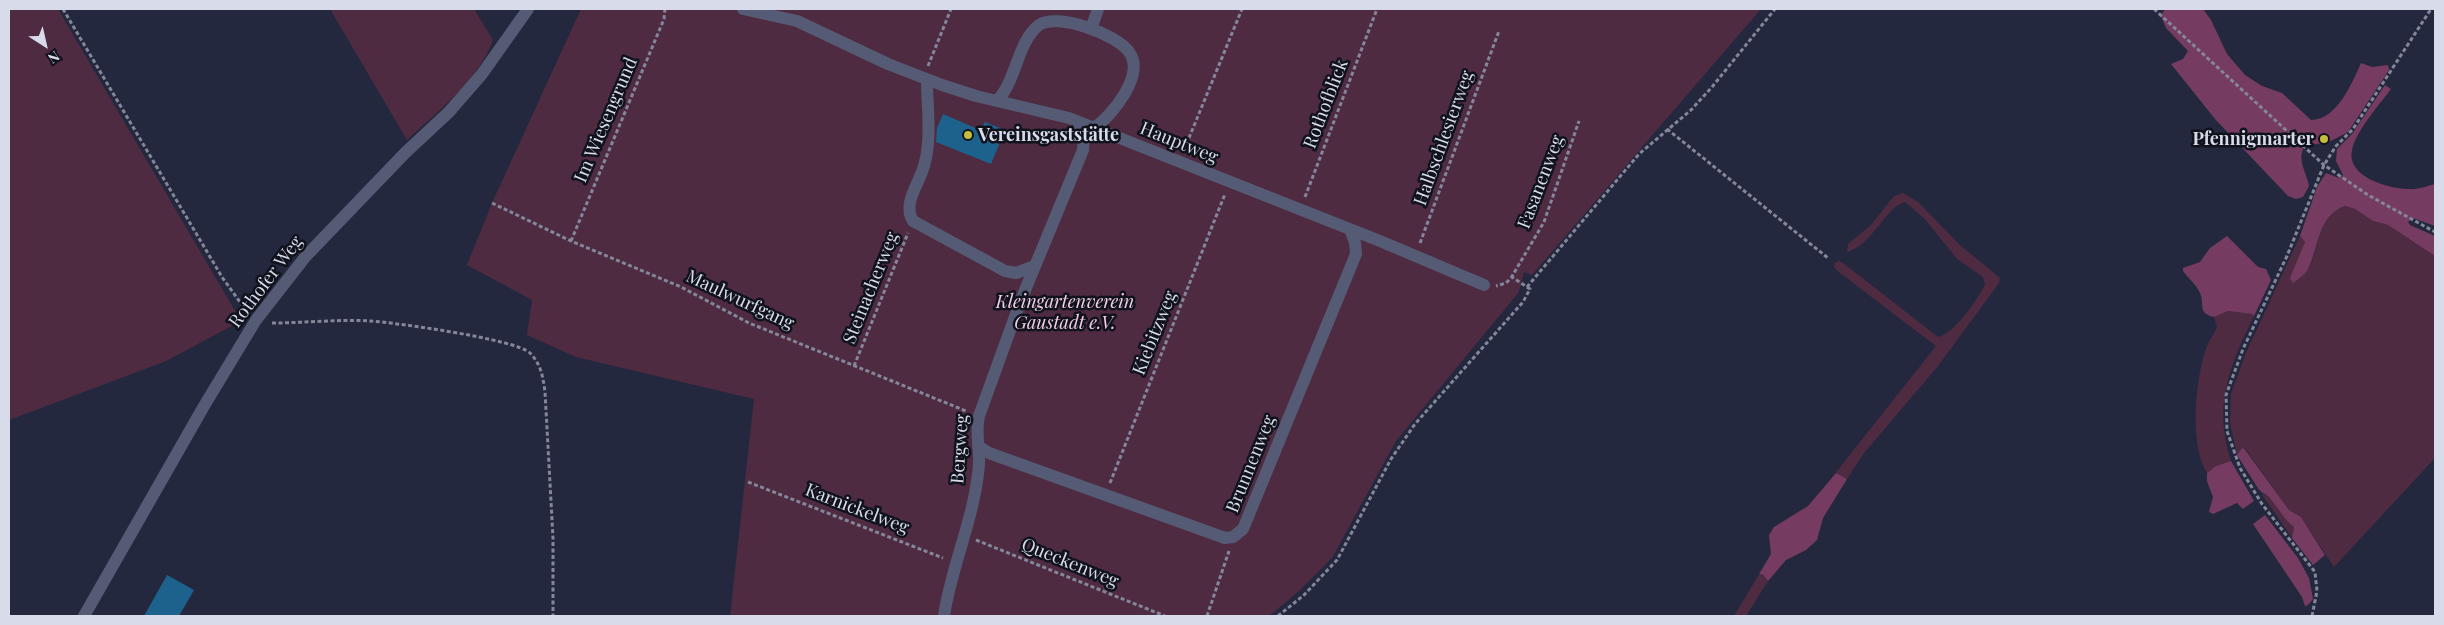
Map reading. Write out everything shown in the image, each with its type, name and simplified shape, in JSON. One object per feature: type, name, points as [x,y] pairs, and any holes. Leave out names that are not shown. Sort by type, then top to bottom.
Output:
[{"type":"street","name":"Rothofer Weg","points":[[84,616],[204,406],[256,320],[306,256],[398,160],[449,112],[482,74],[528,9]]},
{"type":"street","name":"Hauptweg","points":[[743,9],[797,21],[925,79],[997,101],[1037,109],[1078,122],[1415,255],[1484,285]]},
{"type":"street","points":[[1091,29],[1098,9]]},
{"type":"street","points":[[997,101],[1008,86],[1026,43],[1039,25],[1056,20],[1091,29],[1124,46],[1131,55],[1134,67],[1128,86],[1115,110],[1094,128]]},
{"type":"street","points":[[925,79],[928,143],[924,166],[910,202],[908,213],[913,221],[1005,271],[1016,273],[1035,266]]},
{"type":"street","name":"Bergweg","points":[[944,616],[955,563],[975,491],[978,416],[1035,266],[1083,150],[1084,135],[1078,122]]},
{"type":"street","name":"Brunnenweg","points":[[978,446],[989,453],[1225,538],[1233,537],[1243,529],[1356,254],[1351,231]]},
{"type":"path","points":[[63,9],[222,277],[241,306],[256,320],[272,323],[371,321],[440,330],[515,344],[530,353],[542,370],[544,392],[553,538],[553,616]]},
{"type":"path","name":"Im Wiesengrund","points":[[571,240],[664,18],[665,9]]},
{"type":"path","points":[[925,79],[951,9]]},
{"type":"path","points":[[1179,162],[1242,9]]},
{"type":"path","name":"Rothofblick","points":[[1300,210],[1377,9]]},
{"type":"path","points":[[1527,286],[1639,154],[1705,96],[1775,9]]},
{"type":"path","points":[[2154,9],[2324,165],[2368,195],[2435,232]]},
{"type":"path","points":[[2312,616],[2317,591],[2315,572],[2262,504],[2240,468],[2227,432],[2226,395],[2243,349],[2287,256],[2324,165],[2336,146],[2353,130],[2431,9]]},
{"type":"path","name":"Halbschlesierweg","points":[[1415,255],[1499,31]]},
{"type":"path","name":"Fasanenweg","points":[[1510,279],[1544,222],[1579,120]]},
{"type":"path","points":[[1667,129],[1828,258]]},
{"type":"path","name":"Kiebitzweg","points":[[1106,495],[1229,182]]},
{"type":"path","name":"Maulwurfgang","points":[[492,203],[571,240],[681,287],[749,323],[978,416]]},
{"type":"path","name":"Steinacherweg","points":[[854,366],[913,221]]},
{"type":"path","points":[[1278,616],[1304,595],[1337,560],[1391,459],[1415,424],[1523,302],[1530,289],[1512,277],[1500,286],[1484,285]]},
{"type":"path","name":"Karnickelweg","points":[[748,482],[955,563]]},
{"type":"path","name":"Queckenweg","points":[[964,535],[1165,616]]},
{"type":"path","points":[[1207,616],[1233,537]]},
{"type":"green space","points":[[9,9],[58,9],[241,321],[166,361],[9,420]]},
{"type":"green space","points":[[330,9],[474,9],[493,40],[478,69],[467,82],[407,140]]},
{"type":"green space","name":"Kleingartenverein Gaustadt e.V.","points":[[581,9],[1761,9],[1532,275],[1524,272],[1519,292],[1396,441],[1332,558],[1298,592],[1269,616],[730,616],[754,399],[576,357],[527,335],[532,300],[467,265],[492,203]]},
{"type":"green space","points":[[1903,193],[1918,202],[1961,246],[2000,278],[1999,283],[1938,366],[1864,453],[1847,479],[1837,474],[1837,471],[1936,346],[1840,273],[1834,267],[1835,263],[1839,261],[1843,263],[1938,337],[1944,335],[1958,323],[1985,284],[1983,277],[1957,259],[1925,219],[1905,202],[1891,211],[1864,242],[1847,252],[1848,244],[1871,225],[1894,196]]},
{"type":"green space","points":[[2345,206],[2355,209],[2373,221],[2388,225],[2435,256],[2435,458],[2334,567],[2301,517],[2289,510],[2244,447],[2237,455],[2230,422],[2231,394],[2245,355],[2300,236],[2305,242],[2293,282],[2305,273],[2310,265],[2322,227],[2335,212]]},
{"type":"green space","points":[[2228,311],[2252,314],[2254,316],[2237,352],[2226,387],[2223,422],[2231,461],[2216,466],[2207,473],[2201,461],[2198,445],[2196,428],[2197,391],[2203,357],[2217,327],[2214,317]]},
{"type":"green space","points":[[2261,493],[2269,497],[2287,521],[2294,527],[2292,538]]},
{"type":"green space","points":[[1761,574],[1768,581],[1746,616],[1734,616],[1758,576]]},
{"type":"shaded area","points":[[2165,9],[2203,9],[2211,20],[2227,54],[2245,75],[2262,86],[2282,93],[2311,120],[2329,114],[2336,107],[2348,90],[2361,63],[2372,67],[2388,65],[2389,70],[2348,132],[2327,143],[2306,145],[2303,150],[2302,160],[2309,186],[2303,197],[2296,199],[2288,196],[2215,119],[2171,64],[2183,59],[2188,51],[2166,28],[2161,16]]},
{"type":"shaded area","points":[[2385,85],[2391,89],[2368,118],[2358,135],[2352,150],[2352,159],[2362,174],[2381,184],[2412,189],[2435,184],[2435,226],[2413,218],[2408,222],[2410,225],[2435,236],[2435,256],[2388,225],[2373,221],[2355,209],[2345,206],[2329,217],[2320,233],[2308,269],[2293,283],[2290,278],[2305,242],[2300,236],[2317,187],[2326,173],[2339,178],[2343,175],[2336,161],[2337,149],[2352,134]]},
{"type":"shaded area","points":[[2227,236],[2258,267],[2266,269],[2271,280],[2254,316],[2252,314],[2228,311],[2214,317],[2205,313],[2198,290],[2183,271],[2183,268],[2200,262],[2210,248]]},
{"type":"shaded area","points":[[2243,447],[2289,510],[2301,517],[2325,555],[2313,565],[2292,538],[2294,527],[2287,521],[2269,497],[2259,490],[2237,455]]},
{"type":"shaded area","points":[[2231,461],[2254,501],[2243,509],[2237,503],[2213,514],[2209,512],[2213,497],[2207,481],[2207,473],[2216,466]]},
{"type":"shaded area","points":[[1836,473],[1847,479],[1823,518],[1817,540],[1806,550],[1786,560],[1768,581],[1763,575],[1759,574],[1771,554],[1769,535],[1774,527],[1808,506]]},
{"type":"shaded area","points":[[2265,515],[2298,558],[2309,578],[2313,599],[2308,605],[2305,606],[2302,597],[2253,524]]},
{"type":"building","name":"Vereinsgaststätte","points":[[943,114],[980,130],[985,122],[1005,130],[991,164],[936,142],[937,128]]},
{"type":"building","points":[[167,575],[194,590],[179,616],[144,616]]},
{"type":"place","name":"Vereinsgaststätte","points":[[968,135]]},
{"type":"place","name":"Pfennigmarter","points":[[2324,139]]}]
